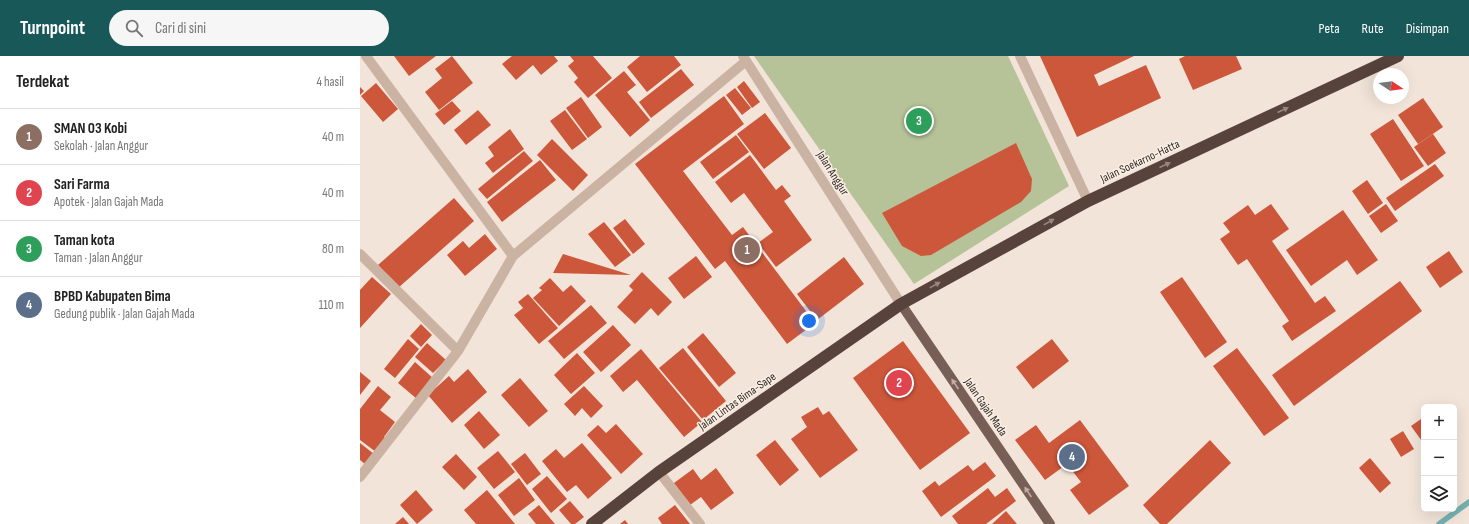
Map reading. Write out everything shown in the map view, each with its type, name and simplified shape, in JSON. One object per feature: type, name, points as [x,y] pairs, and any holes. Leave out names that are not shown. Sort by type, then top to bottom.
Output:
[{"type":"highway","name":"Jalan Soekarno-Hatta","points":[[901,304],[1088,201],[1398,56]]},
{"type":"highway","name":"Jalan Lintas Bima-Sape","points":[[592,524],[659,472],[901,304]]},
{"type":"main road","name":"Jalan Gajah Mada","points":[[901,304],[1050,524]]},
{"type":"street","points":[[366,56],[513,256]]},
{"type":"street","points":[[1020,56],[1088,201]]},
{"type":"street","points":[[360,477],[458,352],[513,256],[745,59]]},
{"type":"street","name":"Jalan Anggur","points":[[745,59],[901,304]]},
{"type":"street","points":[[360,254],[458,352]]},
{"type":"street","points":[[659,472],[700,524]]},
{"type":"green space","points":[[754,56],[1008,56],[1069,186],[914,284]]},
{"type":"building","points":[[394,56],[436,56],[409,76]]},
{"type":"building","points":[[452,56],[473,83],[439,110],[425,92],[442,78],[435,69]]},
{"type":"building","points":[[512,56],[554,56],[558,61],[541,75],[533,65],[516,80],[502,64]]},
{"type":"building","points":[[570,56],[593,56],[612,78],[588,98],[574,82],[578,78],[568,66],[574,61]]},
{"type":"building","points":[[640,56],[674,56],[681,65],[647,92],[627,67]]},
{"type":"building","points":[[1040,56],[1134,56],[1094,75],[1099,86],[1146,65],[1161,98],[1077,137]]},
{"type":"building","points":[[1185,56],[1236,56],[1242,69],[1193,90],[1179,59]]},
{"type":"building","points":[[681,69],[694,85],[651,118],[639,102]]},
{"type":"building","points":[[624,71],[636,85],[627,92],[650,120],[630,137],[595,95]]},
{"type":"building","points":[[744,81],[760,102],[752,108],[737,87]]},
{"type":"building","points":[[376,83],[398,109],[383,122],[361,96]]},
{"type":"building","points":[[360,87],[364,91],[360,95]]},
{"type":"building","points":[[735,88],[751,108],[742,115],[726,95]]},
{"type":"building","points":[[724,96],[744,124],[683,171],[732,235],[743,227],[815,323],[787,344],[725,261],[715,269],[635,164]]},
{"type":"building","points":[[581,97],[602,127],[588,138],[566,108]]},
{"type":"building","points":[[1423,98],[1443,127],[1418,144],[1398,115]]},
{"type":"building","points":[[452,101],[461,111],[444,125],[435,114]]},
{"type":"building","points":[[478,110],[491,125],[466,145],[454,130]]},
{"type":"building","points":[[565,110],[587,139],[572,150],[550,121]]},
{"type":"building","points":[[765,113],[791,148],[764,169],[737,134]]},
{"type":"building","points":[[1393,119],[1424,166],[1401,181],[1370,134]]},
{"type":"building","points":[[510,129],[524,149],[493,173],[485,163],[494,156],[488,147]]},
{"type":"building","points":[[1433,134],[1446,153],[1428,166],[1414,147]]},
{"type":"building","points":[[736,135],[749,152],[713,179],[700,162]]},
{"type":"building","points":[[552,139],[588,175],[573,191],[537,155]]},
{"type":"building","points":[[1016,143],[1032,179],[1031,191],[1021,202],[931,255],[921,256],[902,246],[882,213]]},
{"type":"building","points":[[524,151],[533,161],[487,199],[478,189]]},
{"type":"building","points":[[750,155],[776,190],[782,185],[791,196],[784,201],[812,240],[776,267],[758,243],[773,232],[744,193],[731,203],[715,182]]},
{"type":"building","points":[[540,160],[556,180],[502,222],[487,202]]},
{"type":"building","points":[[1435,164],[1444,176],[1395,211],[1386,198]]},
{"type":"building","points":[[1367,180],[1383,203],[1368,214],[1352,191]]},
{"type":"building","points":[[454,198],[474,221],[398,288],[378,265]]},
{"type":"building","points":[[1271,204],[1289,229],[1272,241],[1315,303],[1325,296],[1336,311],[1292,341],[1282,326],[1289,321],[1247,259],[1238,265],[1220,239],[1230,232],[1223,223],[1248,205],[1255,215]]},
{"type":"building","points":[[1386,204],[1398,221],[1381,233],[1369,216]]},
{"type":"building","points":[[1343,210],[1378,260],[1357,275],[1347,260],[1311,286],[1286,250]]},
{"type":"building","points":[[625,219],[645,244],[633,254],[613,228]]},
{"type":"building","points":[[604,222],[631,255],[615,267],[588,234]]},
{"type":"building","points":[[485,234],[497,249],[465,276],[447,255],[463,241],[469,248]]},
{"type":"building","points":[[1449,251],[1463,272],[1440,288],[1426,267]]},
{"type":"building","points":[[563,254],[631,275],[553,273]]},
{"type":"building","points":[[696,256],[712,277],[684,299],[668,278]]},
{"type":"building","points":[[844,257],[864,284],[817,320],[797,294]]},
{"type":"building","points":[[642,272],[672,302],[658,316],[651,308],[635,324],[617,307],[633,290],[629,286]]},
{"type":"building","points":[[372,277],[391,294],[360,328],[360,290]]},
{"type":"building","points":[[1182,277],[1227,342],[1205,358],[1160,292]]},
{"type":"building","points":[[550,278],[563,292],[571,285],[586,301],[559,326],[533,298],[542,290],[539,288]]},
{"type":"building","points":[[1400,281],[1422,311],[1294,406],[1272,375]]},
{"type":"building","points":[[528,294],[558,328],[539,344],[514,315],[523,308],[518,302]]},
{"type":"building","points":[[591,305],[607,323],[564,359],[548,341]]},
{"type":"building","points":[[421,324],[432,335],[421,347],[410,336]]},
{"type":"building","points":[[613,325],[631,345],[601,372],[583,352]]},
{"type":"building","points":[[703,333],[736,373],[719,387],[687,347]]},
{"type":"building","points":[[408,339],[419,349],[395,378],[384,369]]},
{"type":"building","points":[[1052,339],[1069,361],[1033,389],[1016,367]]},
{"type":"building","points":[[903,341],[970,433],[920,470],[853,378]]},
{"type":"building","points":[[427,343],[446,360],[433,373],[415,357]]},
{"type":"building","points":[[683,348],[726,401],[703,420],[659,368]]},
{"type":"building","points":[[1237,348],[1289,418],[1264,436],[1213,366]]},
{"type":"building","points":[[641,349],[702,422],[684,437],[637,380],[623,392],[610,376]]},
{"type":"building","points":[[577,353],[595,373],[571,394],[554,375]]},
{"type":"building","points":[[415,362],[434,379],[417,399],[398,383]]},
{"type":"building","points":[[468,369],[487,392],[452,423],[428,395],[449,376],[454,382]]},
{"type":"building","points":[[360,372],[371,381],[360,395]]},
{"type":"building","points":[[520,378],[548,411],[529,427],[501,395]]},
{"type":"building","points":[[378,386],[391,397],[380,410],[395,422],[384,437],[386,439],[376,452],[360,440],[360,409]]},
{"type":"building","points":[[584,386],[603,406],[591,418],[582,408],[575,416],[564,404]]},
{"type":"building","points":[[818,407],[823,415],[829,411],[858,450],[820,478],[791,439],[807,427],[801,417]]},
{"type":"building","points":[[479,411],[500,435],[484,449],[464,425]]},
{"type":"building","points":[[1421,419],[1421,440],[1411,426]]},
{"type":"building","points":[[1080,420],[1129,486],[1089,515],[1070,490],[1081,482],[1067,464],[1045,480],[1015,440],[1036,425],[1049,443]]},
{"type":"building","points":[[616,424],[643,454],[621,474],[587,435],[598,425],[606,433]]},
{"type":"building","points":[[1403,431],[1414,449],[1401,457],[1390,439]]},
{"type":"building","points":[[775,440],[799,470],[780,486],[756,455]]},
{"type":"building","points":[[1210,440],[1231,463],[1167,524],[1160,524],[1143,505]]},
{"type":"building","points":[[360,443],[374,454],[365,464],[360,460]]},
{"type":"building","points":[[582,443],[612,478],[588,499],[576,485],[567,492],[542,461],[556,449],[564,458]]},
{"type":"building","points":[[498,451],[515,472],[494,489],[477,468]]},
{"type":"building","points":[[525,453],[541,474],[527,485],[511,464]]},
{"type":"building","points":[[456,454],[477,477],[464,490],[442,467]]},
{"type":"building","points":[[1370,458],[1391,483],[1380,493],[1359,468]]},
{"type":"building","points":[[985,462],[996,476],[941,517],[922,491],[935,481],[939,486],[968,465],[973,471]]},
{"type":"building","points":[[716,468],[734,493],[711,510],[701,497],[690,505],[674,483],[693,469],[701,480]]},
{"type":"building","points":[[547,476],[567,499],[551,513],[532,489]]},
{"type":"building","points":[[519,478],[535,500],[514,516],[498,495]]},
{"type":"building","points":[[988,488],[995,497],[1007,488],[1016,501],[986,524],[958,524],[952,516]]},
{"type":"building","points":[[416,490],[433,510],[417,524],[400,505]]},
{"type":"building","points":[[487,490],[515,524],[476,524],[464,510]]},
{"type":"building","points":[[570,501],[584,517],[575,524],[571,524],[559,510]]},
{"type":"building","points":[[539,505],[555,524],[536,524],[528,514]]},
{"type":"building","points":[[675,505],[690,524],[662,524],[658,518]]},
{"type":"building","points":[[1006,511],[1017,524],[992,524]]},
{"type":"building","points":[[403,517],[409,524],[395,524]]},
{"type":"building","points":[[625,520],[628,524],[620,524]]},
{"type":"waterway","points":[[1439,524],[1469,502]]},
{"type":"place","name":"Taman kota","points":[[919,121]]},
{"type":"place","name":"SMAN 03 Kobi","points":[[747,250]]},
{"type":"place","name":"Sari Farma","points":[[899,383]]},
{"type":"place","name":"BPBD Kabupaten Bima","points":[[1072,457]]}]
